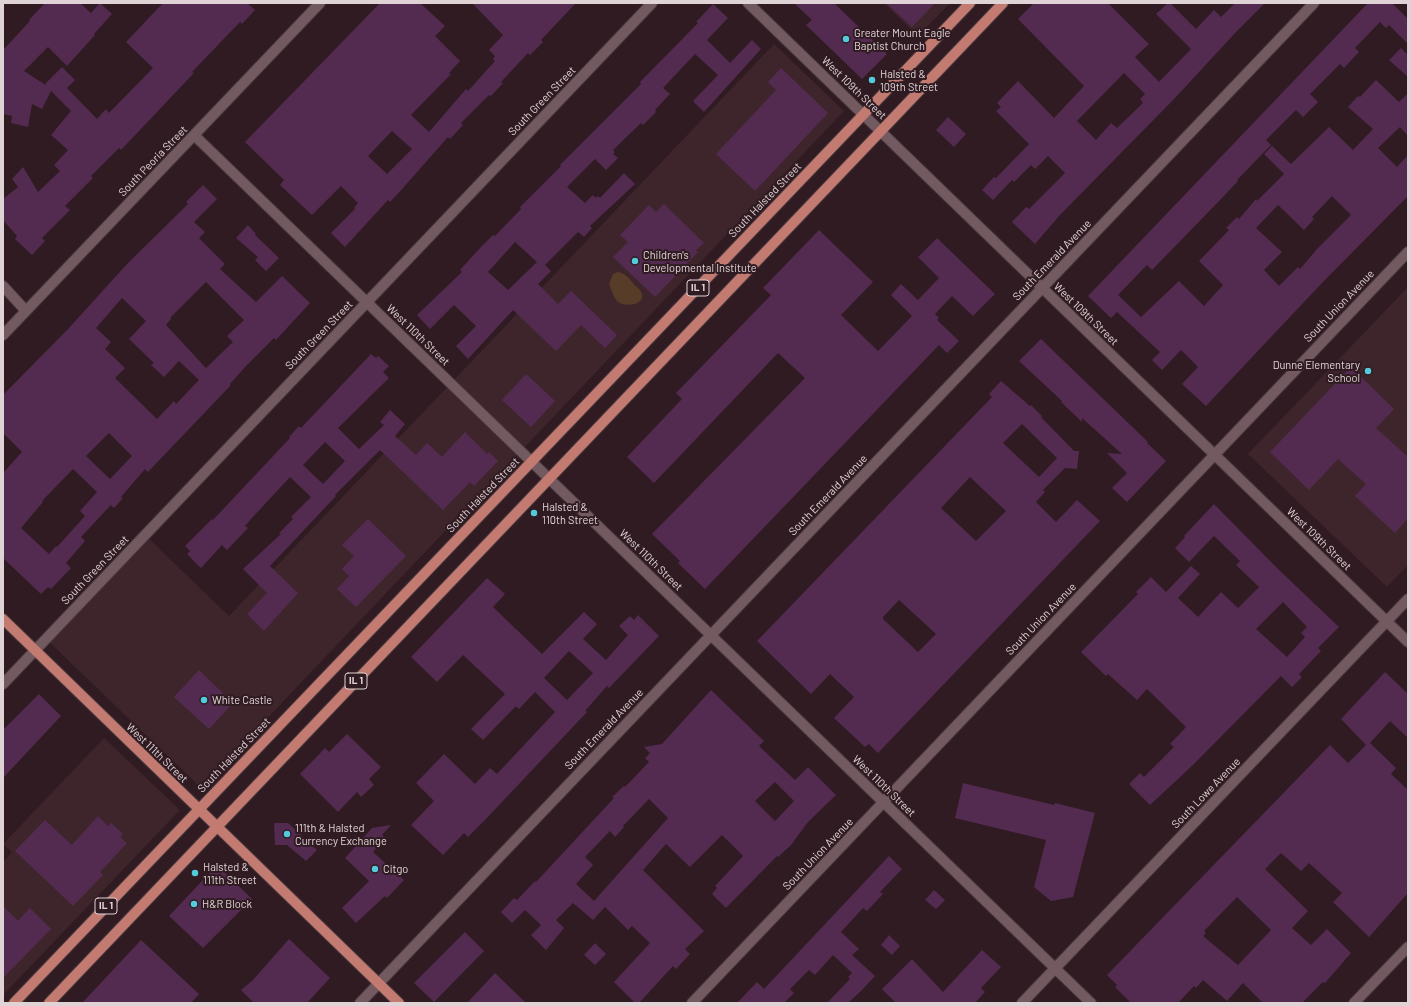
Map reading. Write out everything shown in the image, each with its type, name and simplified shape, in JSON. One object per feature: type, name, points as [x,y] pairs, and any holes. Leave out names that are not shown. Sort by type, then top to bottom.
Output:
[{"type":"main road","name":"South Halsted Street","points":[[14,1003],[970,3]]},
{"type":"main road","name":"IL 1","points":[[49,1003],[1003,3]]},
{"type":"main road","name":"West 111th Street","points":[[3,619],[399,1003]]},
{"type":"street","name":"South Peoria Street","points":[[3,335],[320,3]]},
{"type":"street","name":"South Green Street","points":[[3,684],[652,3]]},
{"type":"street","name":"West 109th Street","points":[[748,3],[1408,642]]},
{"type":"street","name":"South Emerald Avenue","points":[[360,1003],[1314,3]]},
{"type":"street","name":"West 110th Street","points":[[194,135],[1091,1003]]},
{"type":"street","name":"South Union Avenue","points":[[692,1003],[1408,252]]},
{"type":"street","points":[[3,286],[26,311]]},
{"type":"street","name":"South Lowe Avenue","points":[[1022,1003],[1408,599]]},
{"type":"street","points":[[1354,1003],[1408,947]]},
{"type":"shaded area","points":[[884,3],[950,3],[918,36]]},
{"type":"shaded area","points":[[774,44],[844,111],[201,788],[47,640],[147,537],[229,616]]},
{"type":"shaded area","points":[[618,272],[627,276],[640,291],[642,296],[641,300],[629,305],[617,301],[609,284],[613,274]]},
{"type":"shaded area","name":"Dunne Elementary School","points":[[1408,287],[1408,565],[1387,587],[1248,454]]},
{"type":"shaded area","points":[[104,738],[180,810],[3,995],[3,862],[12,852],[3,844]]},
{"type":"building","points":[[45,3],[80,3],[91,13],[100,3],[112,14],[67,66],[48,47],[24,71],[47,86],[45,84],[62,67],[75,80],[67,88],[97,119],[106,109],[109,113],[153,68],[126,42],[163,3],[247,3],[255,10],[242,24],[240,22],[192,72],[194,73],[121,150],[119,148],[91,176],[93,178],[65,206],[70,210],[42,238],[45,241],[32,255],[15,239],[17,236],[3,220],[3,199],[18,187],[12,179],[23,167],[38,192],[60,171],[54,165],[68,150],[51,135],[71,111],[51,91],[42,109],[32,104],[28,127],[11,123],[12,116],[3,114],[3,50]]},
{"type":"building","points":[[380,3],[420,3],[445,26],[435,36],[460,61],[449,73],[451,74],[411,115],[429,132],[466,89],[468,91],[495,61],[493,59],[495,56],[489,50],[503,35],[472,3],[576,3],[541,40],[543,42],[530,55],[528,53],[501,82],[503,83],[491,96],[489,95],[461,123],[463,125],[450,139],[448,137],[390,202],[388,200],[345,247],[331,233],[355,209],[354,208],[358,203],[341,186],[312,215],[280,185],[284,180],[245,142]],"holes":[[[392,131],[412,149],[387,174],[368,156]]]},
{"type":"building","name":"Greater Mount Eagle Baptist Church","points":[[794,3],[834,3],[887,54],[862,79],[806,25],[812,20]]},
{"type":"building","points":[[886,3],[935,3],[912,27]]},
{"type":"building","points":[[1034,3],[1108,3],[1149,44],[1135,57],[1159,82],[1191,49],[1156,14],[1168,3],[1170,3],[1196,29],[1214,10],[1221,17],[1235,3],[1265,3],[1175,98],[1060,215],[1035,244],[1012,222],[1026,207],[1029,209],[1065,173],[1048,156],[1035,169],[1031,165],[1014,182],[1012,180],[993,200],[982,190],[994,177],[996,178],[1029,144],[996,111],[1001,107],[997,103],[1018,81],[1054,118],[1084,86],[1018,19]],"holes":[[[1124,73],[1145,94],[1140,99],[1143,103],[1117,128],[1111,123],[1096,140],[1077,121]]]},
{"type":"building","points":[[1368,3],[1392,3],[1408,19],[1408,44],[1389,25],[1386,28],[1380,22],[1355,48],[1359,52],[1344,68],[1340,64],[1310,94],[1318,102],[1303,117],[1296,110],[1266,140],[1271,145],[1237,180],[1238,181],[1222,198],[1152,270],[1147,265],[1118,295],[1141,317],[1179,281],[1204,306],[1223,285],[1199,261],[1229,230],[1226,228],[1237,217],[1239,219],[1256,199],[1257,201],[1284,174],[1264,154],[1272,146],[1291,164],[1329,127],[1353,150],[1373,129],[1348,107],[1358,96],[1360,97],[1376,80],[1399,102],[1408,93],[1408,136],[1400,127],[1378,148],[1397,167],[1408,155],[1408,196],[1321,284],[1206,406],[1182,384],[1198,367],[1181,350],[1162,370],[1152,360],[1160,352],[1117,312],[1111,318],[1088,296]],"holes":[[[1332,196],[1351,215],[1318,248],[1300,269],[1298,267],[1279,286],[1264,270],[1282,252],[1256,228],[1278,205],[1304,230],[1314,219],[1312,217]]]},
{"type":"building","points":[[713,4],[728,18],[707,40],[730,63],[752,40],[761,49],[704,112],[693,101],[718,75],[695,54],[663,88],[670,94],[655,110],[656,112],[643,125],[641,123],[613,150],[615,152],[613,154],[618,158],[606,170],[595,159],[567,187],[585,203],[593,195],[596,198],[598,196],[600,198],[624,173],[635,184],[590,226],[592,228],[584,237],[578,232],[545,265],[551,271],[538,284],[558,304],[571,291],[617,335],[605,348],[581,325],[556,351],[513,310],[468,359],[456,346],[476,326],[454,305],[430,329],[417,315],[462,272],[460,270],[479,249],[493,235],[495,236],[521,209],[520,207],[561,166],[560,165],[641,84],[640,82],[698,23],[696,22]],"holes":[[[515,242],[537,262],[508,290],[488,272]]]},
{"type":"building","points":[[1401,48],[1408,55],[1408,77],[1389,60]]},
{"type":"building","points":[[781,68],[828,113],[755,191],[716,154],[776,90],[768,82]]},
{"type":"building","points":[[948,117],[966,134],[954,147],[936,130]]},
{"type":"building","points":[[203,185],[217,199],[194,222],[205,232],[199,238],[225,264],[220,269],[256,302],[282,276],[310,303],[276,340],[274,338],[247,365],[230,384],[231,385],[148,472],[145,469],[121,497],[123,498],[114,508],[111,505],[81,537],[85,541],[66,563],[71,568],[51,589],[48,587],[41,594],[3,558],[3,473],[22,452],[3,433],[3,395],[69,328],[127,264],[188,204],[186,202]],"holes":[[[206,282],[244,320],[227,336],[233,342],[206,368],[166,325],[171,319],[170,318]],[[122,298],[146,321],[129,339],[154,363],[151,365],[164,377],[179,361],[199,380],[176,404],[174,401],[157,419],[115,378],[125,368],[105,349],[111,342],[96,328]],[[109,433],[132,456],[110,479],[86,456]],[[73,469],[97,492],[80,511],[85,516],[49,554],[21,528],[43,502],[42,501]]]},
{"type":"building","points":[[664,204],[704,243],[696,250],[698,252],[655,297],[613,257],[628,242],[620,235],[649,205],[656,212]]},
{"type":"building","points":[[248,225],[256,234],[255,235],[279,258],[266,271],[255,260],[258,257],[236,238]]},
{"type":"building","points":[[819,230],[873,282],[841,315],[878,351],[912,316],[891,295],[901,284],[918,300],[939,278],[918,257],[937,238],[995,294],[973,316],[952,296],[935,314],[939,318],[937,320],[959,341],[947,353],[939,345],[705,589],[678,563],[680,561],[652,534],[805,378],[778,353],[654,483],[627,457],[682,399],[676,393],[771,295],[763,288]]},
{"type":"building","points":[[1041,339],[1166,461],[1127,502],[1112,488],[1127,473],[1107,453],[1122,454],[1082,418],[1082,422],[1019,361]]},
{"type":"building","points":[[371,354],[376,358],[378,356],[389,366],[383,372],[389,378],[338,428],[359,449],[384,425],[380,422],[390,410],[405,424],[395,436],[416,455],[427,443],[442,457],[465,432],[487,454],[489,452],[498,461],[474,486],[470,482],[443,510],[380,450],[335,495],[336,496],[270,566],[298,593],[264,631],[247,614],[267,593],[243,569],[281,534],[279,533],[293,519],[291,517],[311,497],[290,477],[251,519],[245,526],[248,528],[227,550],[222,545],[201,568],[187,554],[190,551],[185,546],[212,519],[213,520],[290,438],[289,437],[299,426],[301,428]],"holes":[[[325,442],[345,461],[323,484],[303,465]]]},
{"type":"building","points":[[1351,367],[1394,409],[1376,428],[1408,457],[1408,518],[1395,533],[1355,496],[1366,484],[1338,459],[1309,490],[1270,452]]},
{"type":"building","points":[[526,374],[555,401],[531,427],[502,400]]},
{"type":"building","points":[[1001,381],[1030,406],[1031,405],[1074,451],[1079,451],[1077,469],[1065,468],[1043,490],[1045,492],[1036,502],[1056,522],[1077,500],[1100,521],[878,753],[869,744],[865,747],[834,718],[854,697],[830,674],[811,694],[757,641],[992,397],[989,394]],"holes":[[[1022,424],[1057,458],[1039,477],[1003,443]],[[970,477],[1006,511],[976,541],[941,508]],[[899,600],[936,634],[918,652],[883,619],[883,617]]]},
{"type":"building","points":[[1214,504],[1277,568],[1339,627],[1318,648],[1321,651],[1299,674],[1302,677],[1292,687],[1281,676],[1193,765],[1150,805],[1129,784],[1140,773],[1144,777],[1174,747],[1170,744],[1186,727],[1147,689],[1137,700],[1108,674],[1106,676],[1081,652],[1138,594],[1136,592],[1151,577],[1166,592],[1191,566],[1200,574],[1178,598],[1198,617],[1221,592],[1238,608],[1259,587],[1236,565],[1240,561],[1214,536],[1189,562],[1175,548],[1185,537],[1184,536]],"holes":[[[1283,602],[1307,627],[1301,633],[1305,637],[1287,657],[1256,629]]]},
{"type":"building","points":[[368,519],[406,556],[356,607],[337,589],[349,576],[342,569],[354,556],[342,545]]},
{"type":"building","points":[[487,578],[505,594],[493,607],[542,654],[584,612],[597,624],[583,639],[606,660],[628,635],[619,626],[630,616],[634,620],[638,615],[659,636],[609,688],[607,686],[585,711],[587,712],[484,821],[468,837],[464,833],[443,855],[411,825],[434,801],[416,783],[444,754],[475,784],[490,768],[497,774],[555,712],[535,692],[519,709],[516,706],[483,740],[471,729],[505,694],[463,655],[437,682],[411,657]],"holes":[[[569,651],[593,673],[567,700],[544,678]]]},
{"type":"building","name":"White Castle","points":[[199,670],[233,703],[209,729],[174,697]]},
{"type":"building","points":[[1385,672],[1408,694],[1408,738],[1390,721],[1370,743],[1396,768],[1391,774],[1408,790],[1408,893],[1369,937],[1333,902],[1342,893],[1309,863],[1301,871],[1281,853],[1265,869],[1308,911],[1292,928],[1311,945],[1327,929],[1351,953],[1325,983],[1323,982],[1302,1003],[1263,1003],[1243,983],[1227,1001],[1203,980],[1196,988],[1194,986],[1178,1003],[1131,1003],[1115,987],[1117,985],[1107,975],[1330,745],[1348,763],[1366,745],[1341,719]],"holes":[[[1237,897],[1271,930],[1238,965],[1203,936],[1206,933],[1204,931]]]},
{"type":"building","points":[[711,690],[764,741],[759,746],[795,780],[808,767],[836,795],[808,822],[791,845],[778,857],[777,856],[726,908],[712,894],[717,888],[715,886],[743,856],[722,835],[690,867],[666,844],[643,870],[704,931],[685,949],[690,954],[676,969],[673,966],[639,1003],[635,1003],[614,982],[650,943],[632,926],[628,930],[605,907],[593,920],[573,903],[556,920],[564,928],[546,950],[531,935],[541,925],[525,910],[512,923],[501,912],[514,898],[517,900],[535,881],[536,882],[614,798],[612,797],[624,786],[625,787],[649,762],[645,758],[650,753],[644,747],[662,744]],"holes":[[[775,782],[794,801],[775,821],[755,801]],[[649,799],[668,818],[594,901],[576,884],[593,865],[585,857],[610,831],[615,837],[624,827],[623,826]]]},
{"type":"building","points":[[39,694],[61,716],[3,778],[3,730]]},
{"type":"building","points":[[347,734],[381,767],[369,779],[374,785],[361,797],[357,792],[338,812],[300,774],[325,748],[329,752]]},
{"type":"building","points":[[963,783],[1054,805],[1055,803],[1095,813],[1073,897],[1051,901],[1034,887],[1046,840],[955,818]]},
{"type":"building","points":[[98,816],[108,826],[111,823],[123,834],[120,837],[127,843],[100,872],[103,875],[73,906],[15,851],[45,820],[72,845]]},
{"type":"building","name":"111th & Halsted Currency Exchange","points":[[274,823],[288,823],[317,850],[306,861],[287,845],[275,845]]},
{"type":"building","points":[[391,825],[382,835],[386,838],[373,852],[404,880],[387,898],[385,896],[356,923],[342,908],[369,881],[345,858],[372,828]]},
{"type":"building","points":[[889,856],[902,869],[880,892],[883,894],[867,911],[863,908],[841,932],[859,949],[852,955],[875,976],[862,990],[848,1003],[827,1003],[850,979],[848,977],[852,973],[833,955],[815,975],[809,970],[790,989],[794,993],[784,1003],[737,1003],[757,982],[764,989]]},
{"type":"building","points":[[217,865],[252,899],[203,948],[169,916]]},
{"type":"building","points":[[934,890],[945,900],[936,909],[925,900]]},
{"type":"building","points":[[3,906],[18,921],[30,908],[51,929],[3,978]]},
{"type":"building","points":[[465,932],[484,951],[434,1002],[414,983]]},
{"type":"building","points":[[889,935],[900,946],[892,955],[881,945]]},
{"type":"building","points":[[289,939],[330,978],[307,1003],[254,1003],[241,990],[253,980]]},
{"type":"building","points":[[141,940],[199,994],[191,1003],[82,1003]]},
{"type":"building","points":[[595,943],[606,954],[595,965],[584,955]]},
{"type":"building","points":[[982,950],[1001,967],[981,988],[985,992],[975,1003],[896,1003],[882,989],[912,959],[943,992]]},
{"type":"building","points":[[495,973],[526,1003],[467,1003]]},
{"type":"place","name":"Greater Mount Eagle Baptist Church","points":[[846,39]]},
{"type":"place","name":"Halsted & 109th Street","points":[[872,80]]},
{"type":"place","name":"Children's Developmental Institute","points":[[635,261]]},
{"type":"place","name":"Dunne Elementary School","points":[[1368,371]]},
{"type":"place","name":"Halsted & 110th Street","points":[[534,513]]},
{"type":"place","name":"White Castle","points":[[204,700]]},
{"type":"place","name":"111th & Halsted Currency Exchange","points":[[287,834]]},
{"type":"place","name":"Citgo","points":[[375,869]]},
{"type":"place","name":"Halsted & 111th Street","points":[[195,873]]},
{"type":"place","name":"H&R Block","points":[[194,904]]}]
